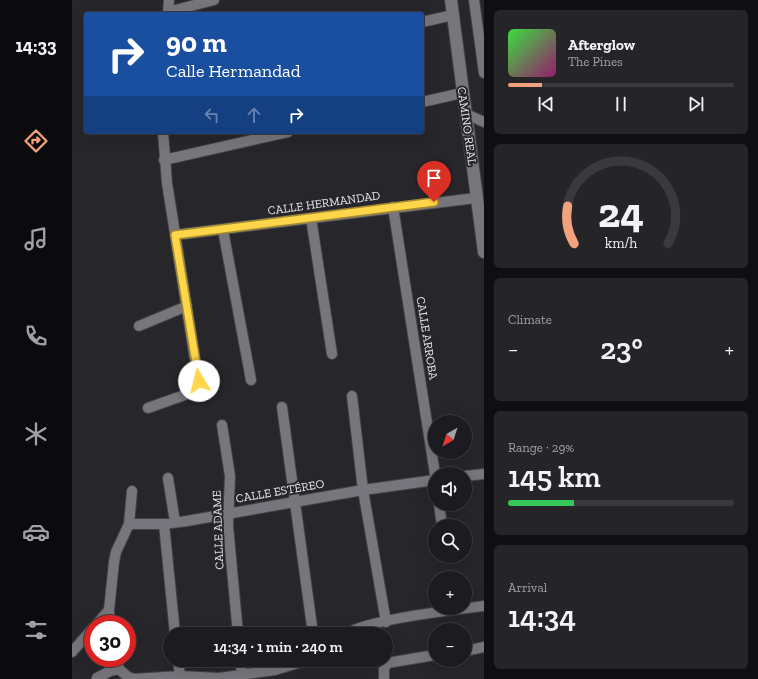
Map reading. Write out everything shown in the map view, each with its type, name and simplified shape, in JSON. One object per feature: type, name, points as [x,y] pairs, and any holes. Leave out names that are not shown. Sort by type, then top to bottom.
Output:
[{"type":"street","points":[[168,12],[169,0]]},
{"type":"street","points":[[172,12],[214,0]]},
{"type":"street","name":"CAMINO REAL","points":[[451,0],[484,252]]},
{"type":"street","points":[[474,0],[484,73]]},
{"type":"street","points":[[424,22],[453,15]]},
{"type":"street","points":[[424,102],[462,93]]},
{"type":"street","points":[[466,114],[484,122]]},
{"type":"street","points":[[148,408],[193,392],[198,387],[199,381],[164,160],[163,134]]},
{"type":"street","points":[[164,160],[279,134]]},
{"type":"street","name":"CALLE HERMANDAD","points":[[175,235],[476,198]]},
{"type":"street","name":"CALLE ARROBA","points":[[393,207],[434,467]]},
{"type":"street","points":[[312,218],[332,354]]},
{"type":"street","points":[[223,230],[251,380]]},
{"type":"street","points":[[139,326],[187,306]]},
{"type":"street","points":[[352,396],[363,490],[386,622]]},
{"type":"street","points":[[282,407],[312,627]]},
{"type":"street","name":"CALLE ADAME","points":[[222,425],[230,476],[228,513],[237,627]]},
{"type":"street","points":[[472,475],[484,474]]},
{"type":"street","points":[[168,478],[175,522]]},
{"type":"street","name":"CALLE ESTÉREO","points":[[129,524],[164,524],[295,501],[428,481]]},
{"type":"street","points":[[109,615],[115,557],[129,524],[132,491]]},
{"type":"street","points":[[164,524],[174,627]]},
{"type":"street","points":[[367,627],[431,613],[484,606]]},
{"type":"street","points":[[104,615],[109,610]]},
{"type":"street","points":[[72,652],[84,638]]},
{"type":"street","points":[[472,649],[484,647]]},
{"type":"street","points":[[384,679],[385,666],[391,662],[428,656]]},
{"type":"street","points":[[179,667],[180,676]]},
{"type":"street","points":[[241,667],[242,677]]},
{"type":"street","points":[[97,678],[110,671],[119,669],[128,677],[134,678],[180,676],[219,678],[242,677],[285,667]]},
{"type":"route","points":[[199,381],[175,235],[434,202]]}]
